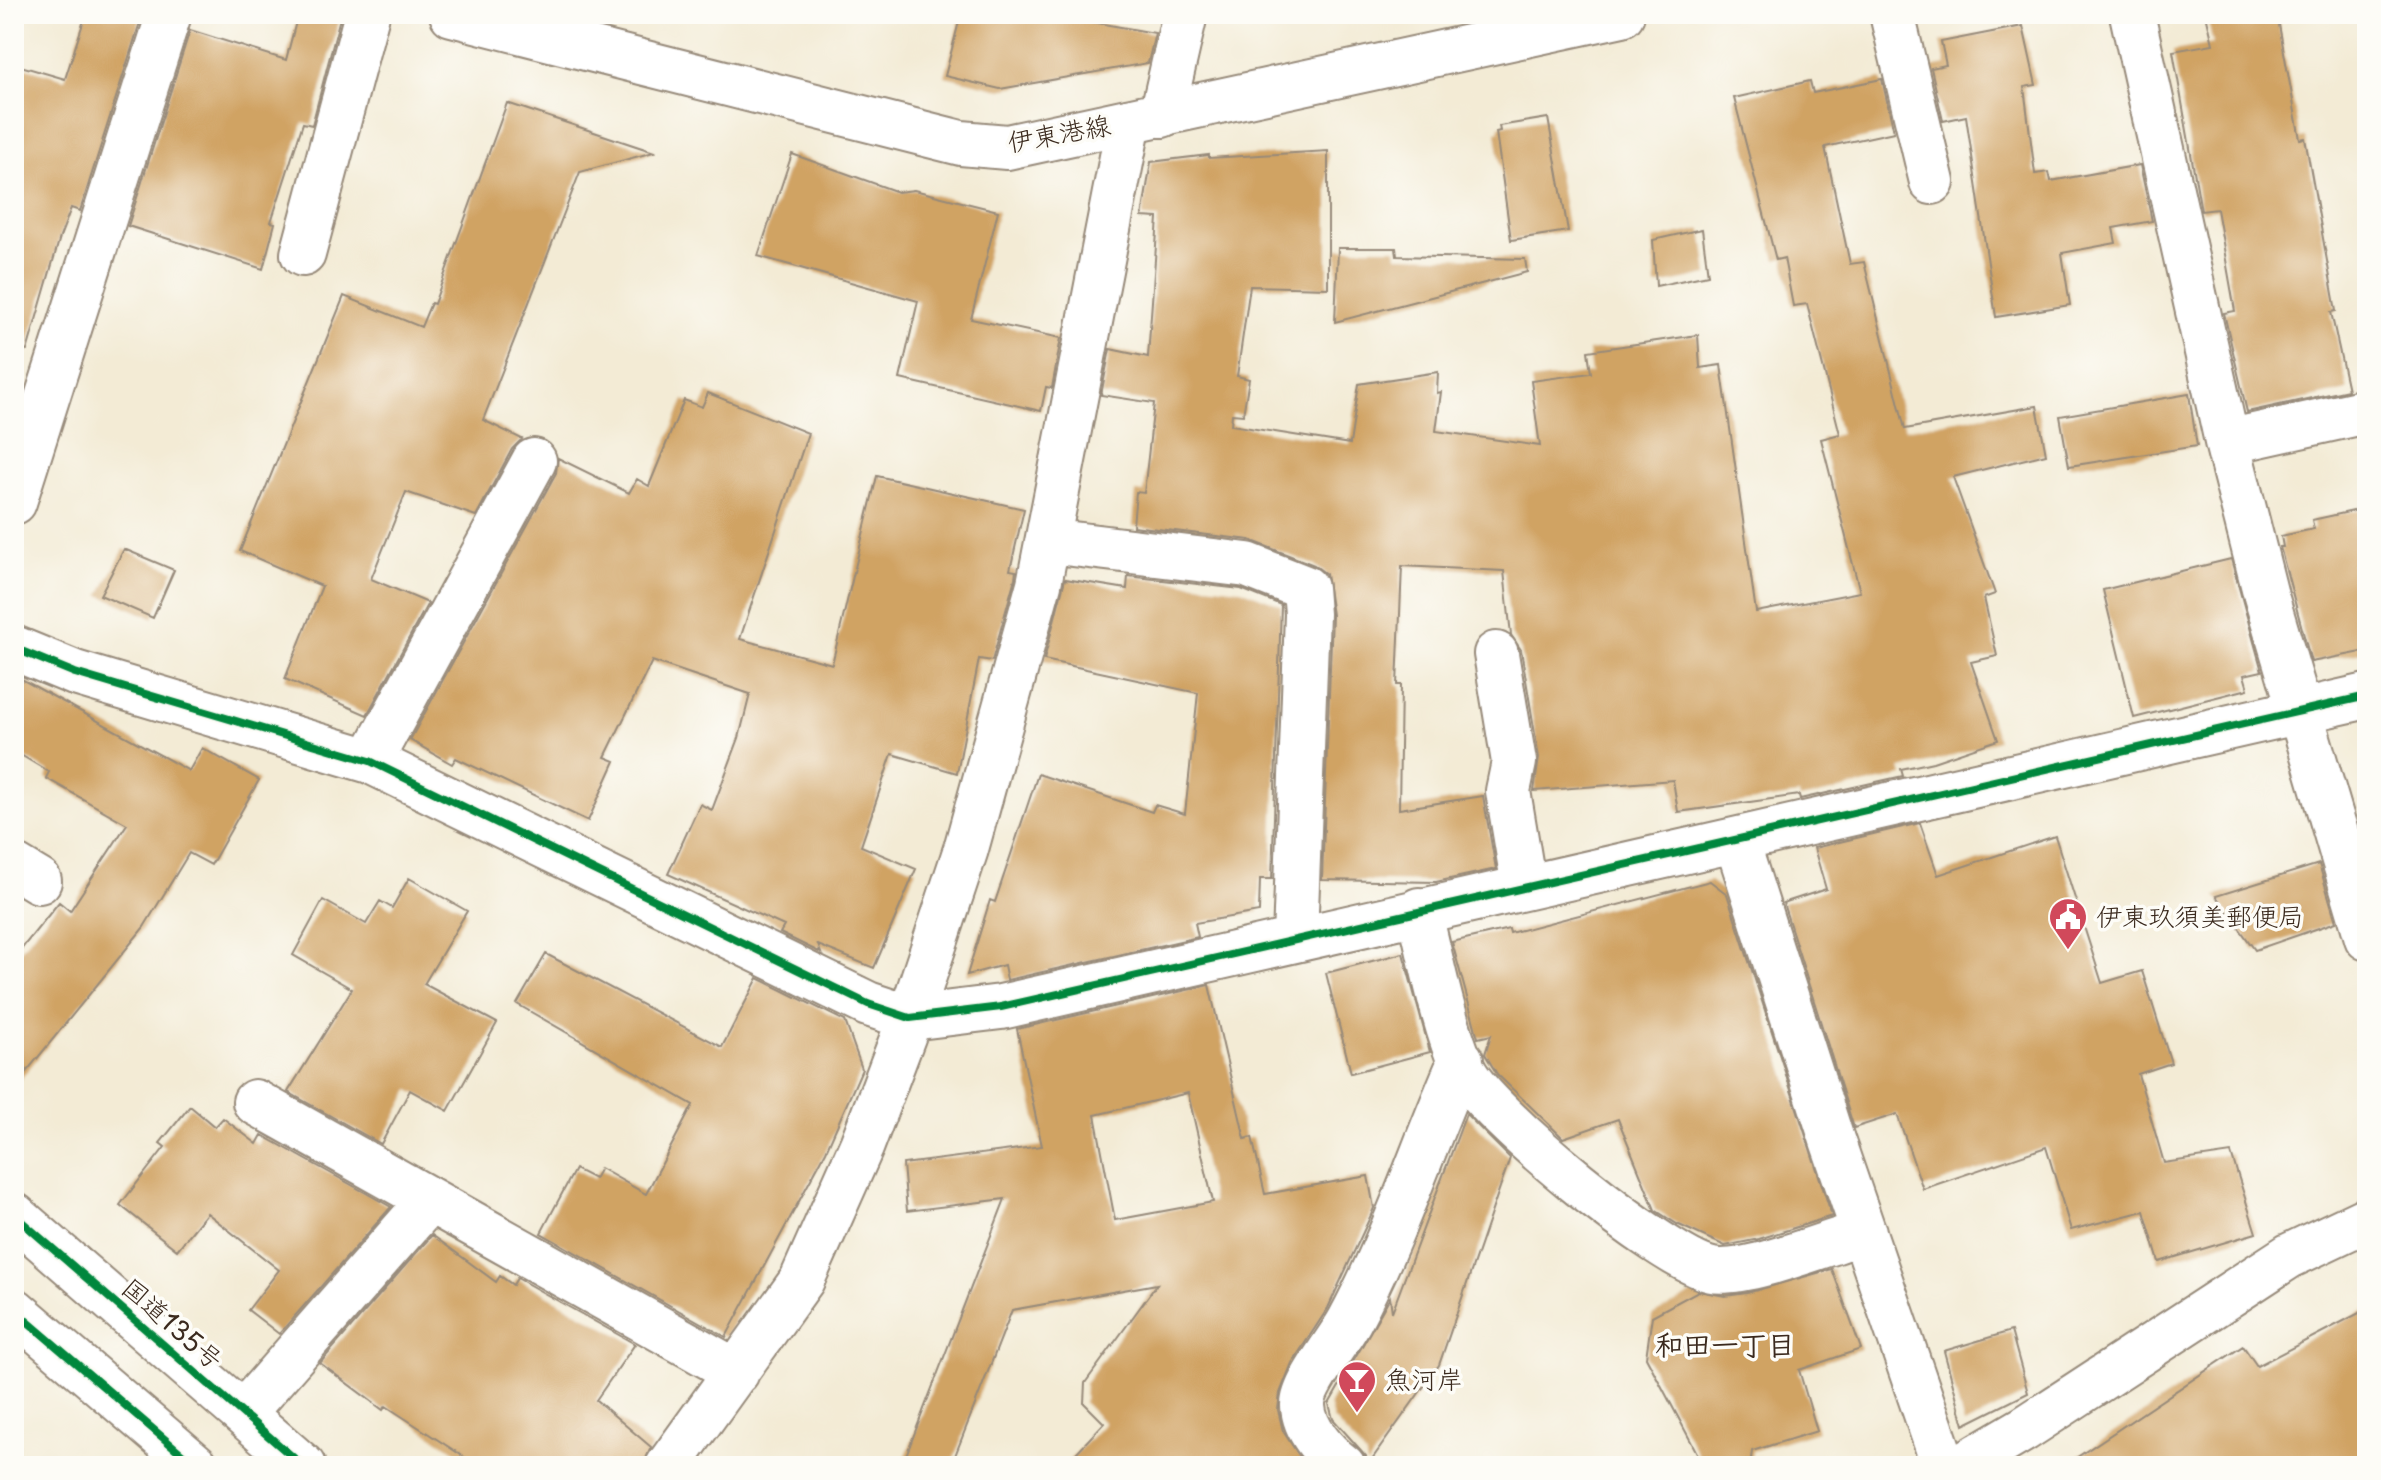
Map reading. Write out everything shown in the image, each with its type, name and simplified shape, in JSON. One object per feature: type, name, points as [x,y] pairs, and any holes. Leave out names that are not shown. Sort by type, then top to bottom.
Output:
[{"type":"main road","points":[[14,502],[169,14]]},
{"type":"main road","points":[[303,254],[367,14]]},
{"type":"main road","name":"伊東港線","points":[[452,14],[515,22],[961,143],[1007,147],[1619,14]]},
{"type":"main road","points":[[668,1466],[802,1280],[862,1145],[910,1018],[966,849],[1048,541],[1146,118],[1185,14]]},
{"type":"main road","points":[[1892,14],[1932,182]]},
{"type":"main road","points":[[2132,14],[2227,442],[2300,710],[2367,938]]},
{"type":"main road","points":[[2227,442],[2367,411]]},
{"type":"main road","points":[[370,761],[534,461]]},
{"type":"main road","points":[[1048,541],[1247,565],[1305,588],[1295,939]]},
{"type":"main road","points":[[14,648],[75,673],[370,761],[868,1004],[910,1018],[1001,1007],[1419,910],[1737,842],[2367,696]]},
{"type":"main road","points":[[1496,654],[1514,762],[1508,791],[1524,887]]},
{"type":"main road","points":[[1737,842],[1944,1466]]},
{"type":"main road","points":[[1419,910],[1461,1060],[1480,1094],[1560,1170],[1646,1234],[1710,1270],[1733,1271],[1864,1232]]},
{"type":"main road","points":[[1343,1466],[1321,1446],[1309,1423],[1303,1406],[1306,1390],[1353,1315],[1461,1060]]},
{"type":"main road","points":[[255,1102],[737,1372]]},
{"type":"main road","points":[[244,1412],[429,1201]]},
{"type":"main road","name":"国道135号","points":[[14,1215],[303,1466]]},
{"type":"main road","points":[[1961,1466],[2024,1429],[2289,1256],[2367,1219]]},
{"type":"main road","points":[[14,1310],[196,1466]]},
{"type":"building","points":[[86,14],[142,16],[80,211],[71,208],[60,237],[27,351],[14,349],[14,64],[65,79]]},
{"type":"building","points":[[298,14],[341,14],[312,125],[303,123],[271,222],[275,223],[263,269],[128,226],[190,30],[286,60]]},
{"type":"building","points":[[961,14],[1047,14],[1155,33],[1148,63],[1000,89],[945,76]]},
{"type":"building","points":[[2206,14],[2277,14],[2300,139],[2305,138],[2336,311],[2331,312],[2348,390],[2247,412],[2224,313],[2235,311],[2217,209],[2201,211],[2173,51],[2213,44]]},
{"type":"building","points":[[2023,26],[2036,85],[2024,87],[2035,174],[2049,172],[2051,181],[2140,165],[2152,221],[2113,228],[2116,243],[2062,253],[2070,305],[1996,317],[1966,116],[1943,121],[1931,68],[1946,65],[1941,42]]},
{"type":"building","points":[[1882,79],[1894,132],[1825,147],[1850,264],[1864,262],[1905,429],[2037,406],[2046,454],[1953,477],[1995,594],[1984,598],[1997,656],[1971,662],[1998,740],[1933,762],[1901,769],[1903,776],[1800,799],[1799,795],[1678,812],[1673,780],[1534,791],[1539,758],[1521,650],[1511,635],[1504,571],[1402,566],[1397,685],[1401,685],[1399,809],[1483,796],[1496,869],[1436,882],[1322,880],[1332,615],[1326,574],[1314,565],[1250,540],[1133,526],[1136,492],[1144,493],[1154,403],[1101,395],[1110,349],[1148,357],[1158,218],[1142,217],[1151,162],[1209,155],[1209,158],[1328,151],[1328,288],[1250,286],[1237,376],[1249,379],[1243,415],[1232,414],[1231,425],[1350,444],[1359,384],[1438,372],[1437,393],[1441,392],[1436,431],[1540,446],[1531,381],[1591,373],[1588,351],[1698,335],[1700,368],[1721,365],[1756,612],[1860,592],[1821,439],[1840,434],[1807,304],[1793,306],[1784,258],[1776,260],[1734,98],[1810,81],[1813,93]]},
{"type":"building","points":[[507,103],[654,152],[580,172],[483,420],[522,439],[512,449],[476,516],[406,492],[371,579],[428,603],[367,715],[285,679],[322,586],[240,551],[344,296],[421,327],[431,303],[434,304]]},
{"type":"building","points":[[1548,118],[1568,231],[1511,240],[1496,132],[1500,131],[1499,126]]},
{"type":"building","points":[[792,154],[898,192],[914,190],[998,211],[971,319],[1061,338],[1052,388],[1046,387],[1041,411],[900,379],[918,301],[758,256]]},
{"type":"building","points":[[1702,229],[1708,275],[1656,286],[1653,240]]},
{"type":"building","points":[[1338,248],[1396,248],[1397,256],[1525,259],[1527,272],[1335,322]]},
{"type":"building","points":[[708,393],[808,433],[740,639],[832,664],[877,476],[1024,509],[1010,570],[1016,571],[1015,578],[992,661],[979,659],[957,773],[892,754],[861,846],[916,869],[874,968],[818,945],[821,953],[780,933],[784,926],[668,874],[700,804],[712,810],[739,738],[750,694],[652,661],[605,757],[615,761],[588,821],[456,758],[452,764],[410,740],[556,473],[558,458],[629,493],[637,479],[649,486],[684,400],[702,407]]},
{"type":"building","points":[[2189,394],[2197,446],[2069,466],[2060,416]]},
{"type":"building","points":[[2367,508],[2367,651],[2311,662],[2280,547],[2283,547],[2281,536],[2314,529],[2312,520]]},
{"type":"building","points":[[124,549],[174,570],[153,618],[100,595]]},
{"type":"building","points":[[2231,559],[2262,671],[2244,675],[2248,689],[2134,718],[2103,590]]},
{"type":"building","points":[[1128,576],[1241,589],[1281,605],[1272,879],[1260,879],[1259,912],[1195,923],[1198,937],[1007,980],[1004,965],[967,975],[990,900],[995,902],[1038,774],[1152,812],[1155,805],[1185,814],[1198,693],[1044,660],[1065,579],[1127,589]]},
{"type":"building","points":[[14,675],[189,771],[202,748],[259,780],[211,865],[189,853],[144,927],[14,1087],[14,958],[59,902],[70,911],[127,824],[46,778],[49,772],[14,751]]},
{"type":"building","points":[[1920,823],[1938,875],[2055,836],[2102,983],[2142,971],[2171,1063],[2138,1074],[2164,1163],[2231,1153],[2256,1233],[2159,1262],[2144,1211],[2071,1230],[2046,1147],[1923,1189],[1897,1114],[1854,1128],[1783,903],[1826,889],[1814,848]]},
{"type":"building","points":[[2319,864],[2336,922],[2255,950],[2216,896]]},
{"type":"building","points":[[409,878],[467,911],[424,984],[497,1023],[448,1111],[410,1090],[381,1144],[288,1092],[352,989],[293,955],[323,900],[366,924],[380,901],[392,908]]},
{"type":"building","points":[[1710,881],[1727,894],[1832,1216],[1759,1239],[1725,1246],[1655,1210],[1618,1119],[1563,1138],[1497,1074],[1485,1054],[1491,1035],[1478,1038],[1452,942],[1509,929],[1510,933]]},
{"type":"building","points":[[1403,953],[1430,1052],[1351,1073],[1326,973]]},
{"type":"building","points":[[546,954],[722,1047],[758,978],[845,1021],[862,1069],[826,1151],[726,1337],[541,1233],[575,1169],[594,1179],[600,1168],[646,1194],[693,1105],[517,1004]]},
{"type":"building","points":[[1209,985],[1245,1139],[1252,1137],[1265,1194],[1368,1176],[1374,1208],[1328,1308],[1292,1363],[1280,1393],[1278,1410],[1283,1431],[1306,1466],[1064,1466],[1104,1423],[1084,1403],[1085,1383],[1157,1284],[1012,1310],[951,1466],[902,1466],[1005,1199],[907,1211],[903,1164],[1042,1146],[1017,1029]],"holes":[[[1188,1093],[1213,1202],[1115,1220],[1095,1115]]]},
{"type":"building","points":[[190,1106],[215,1127],[223,1118],[257,1144],[262,1135],[391,1207],[279,1334],[248,1310],[279,1270],[207,1213],[177,1250],[120,1205],[165,1147],[160,1143]]},
{"type":"building","points":[[1466,1114],[1510,1158],[1439,1365],[1367,1466],[1366,1456],[1333,1419],[1329,1404],[1390,1297],[1392,1312]]},
{"type":"building","points":[[432,1235],[496,1282],[500,1276],[513,1285],[517,1278],[635,1344],[596,1400],[651,1447],[643,1466],[478,1466],[386,1406],[383,1410],[320,1363]]},
{"type":"building","points":[[1832,1269],[1861,1349],[1799,1370],[1817,1431],[1752,1451],[1750,1466],[1704,1466],[1646,1357],[1652,1316],[1698,1291],[1725,1296],[1747,1293]]},
{"type":"building","points":[[2367,1309],[2367,1466],[2064,1466],[2243,1346],[2257,1366]]},
{"type":"building","points":[[2011,1331],[2028,1393],[1964,1425],[1944,1351]]},
{"type":"cycle path","points":[[14,648],[75,673],[370,761],[868,1004],[910,1018],[1001,1007],[2367,696]]},
{"type":"cycle path","points":[[14,1215],[303,1466]]},
{"type":"cycle path","points":[[14,1310],[196,1466]]},
{"type":"place","name":"伊東玖須美郵便局","points":[[2068,951]]},
{"type":"place","name":"魚河岸","points":[[1357,1414]]},
{"type":"district","name":"和田一丁目","points":[[1725,1345]]}]
